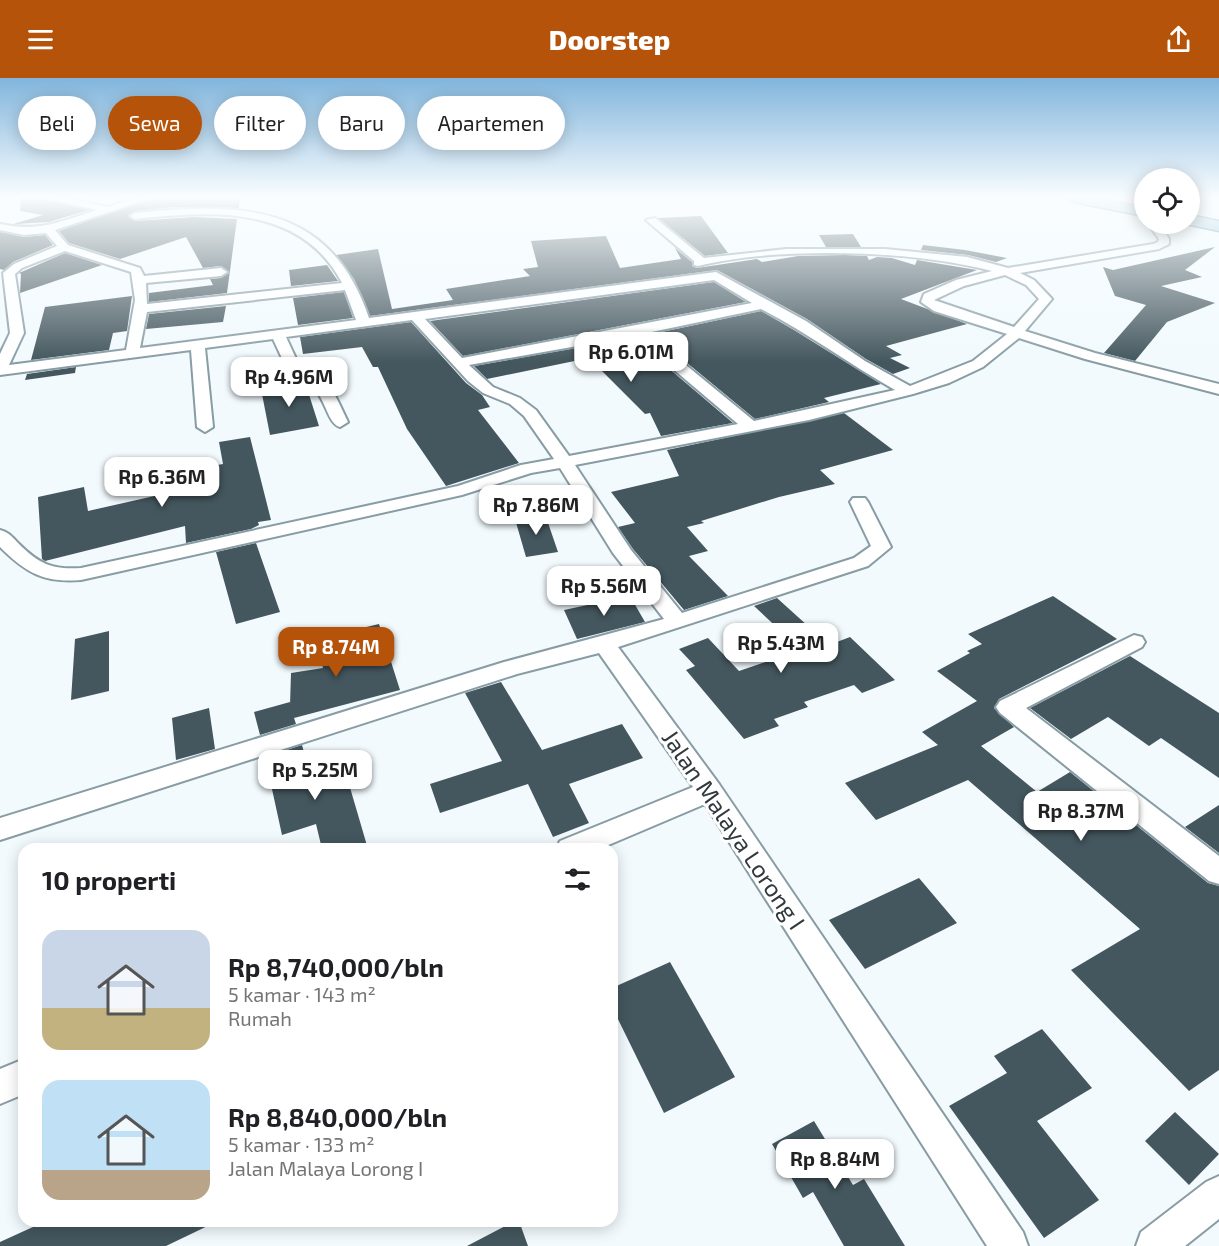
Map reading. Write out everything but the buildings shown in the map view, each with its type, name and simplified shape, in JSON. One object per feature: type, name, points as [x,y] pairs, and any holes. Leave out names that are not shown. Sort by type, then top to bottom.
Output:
[{"type":"street","points":[[0,370],[17,333],[9,273],[18,266],[51,253]]},
{"type":"street","points":[[82,253],[132,268],[141,280],[140,309],[132,355]]},
{"type":"street","points":[[325,253],[351,286],[364,323]]},
{"type":"street","points":[[691,253],[701,261],[780,253]]},
{"type":"street","points":[[0,536],[25,561],[57,576],[81,574],[462,490],[516,472],[750,426],[908,391],[964,371],[980,362],[1016,333],[1046,299],[1038,288],[1011,272],[942,257],[886,253]]},
{"type":"street","points":[[1124,253],[978,277],[926,299],[939,308],[1050,344],[1219,389]]},
{"type":"street","points":[[701,261],[698,263],[716,276],[763,305],[793,320],[860,364],[908,391]]},
{"type":"street","points":[[141,280],[221,272]]},
{"type":"street","points":[[0,370],[132,355],[716,276]]},
{"type":"street","points":[[140,309],[351,286]]},
{"type":"street","points":[[459,363],[637,331],[763,305]]},
{"type":"street","points":[[416,316],[473,378],[488,390],[515,401],[530,413],[565,462],[623,553],[678,622]]},
{"type":"street","points":[[637,331],[750,426]]},
{"type":"street","points":[[278,335],[293,368],[312,374],[324,388],[340,422]]},
{"type":"street","points":[[198,346],[205,427]]},
{"type":"street","points":[[0,829],[512,667],[604,644],[678,622],[861,562],[881,547],[859,502]]},
{"type":"street","points":[[1134,642],[1008,707],[1219,872]]},
{"type":"street","name":"Jalan Malaya Lorong I","points":[[604,644],[710,791],[1010,1246]]},
{"type":"street","points":[[584,843],[710,791]]},
{"type":"street","points":[[0,1087],[18,1079]]},
{"type":"street","points":[[1155,1246],[1219,1195]]}]
